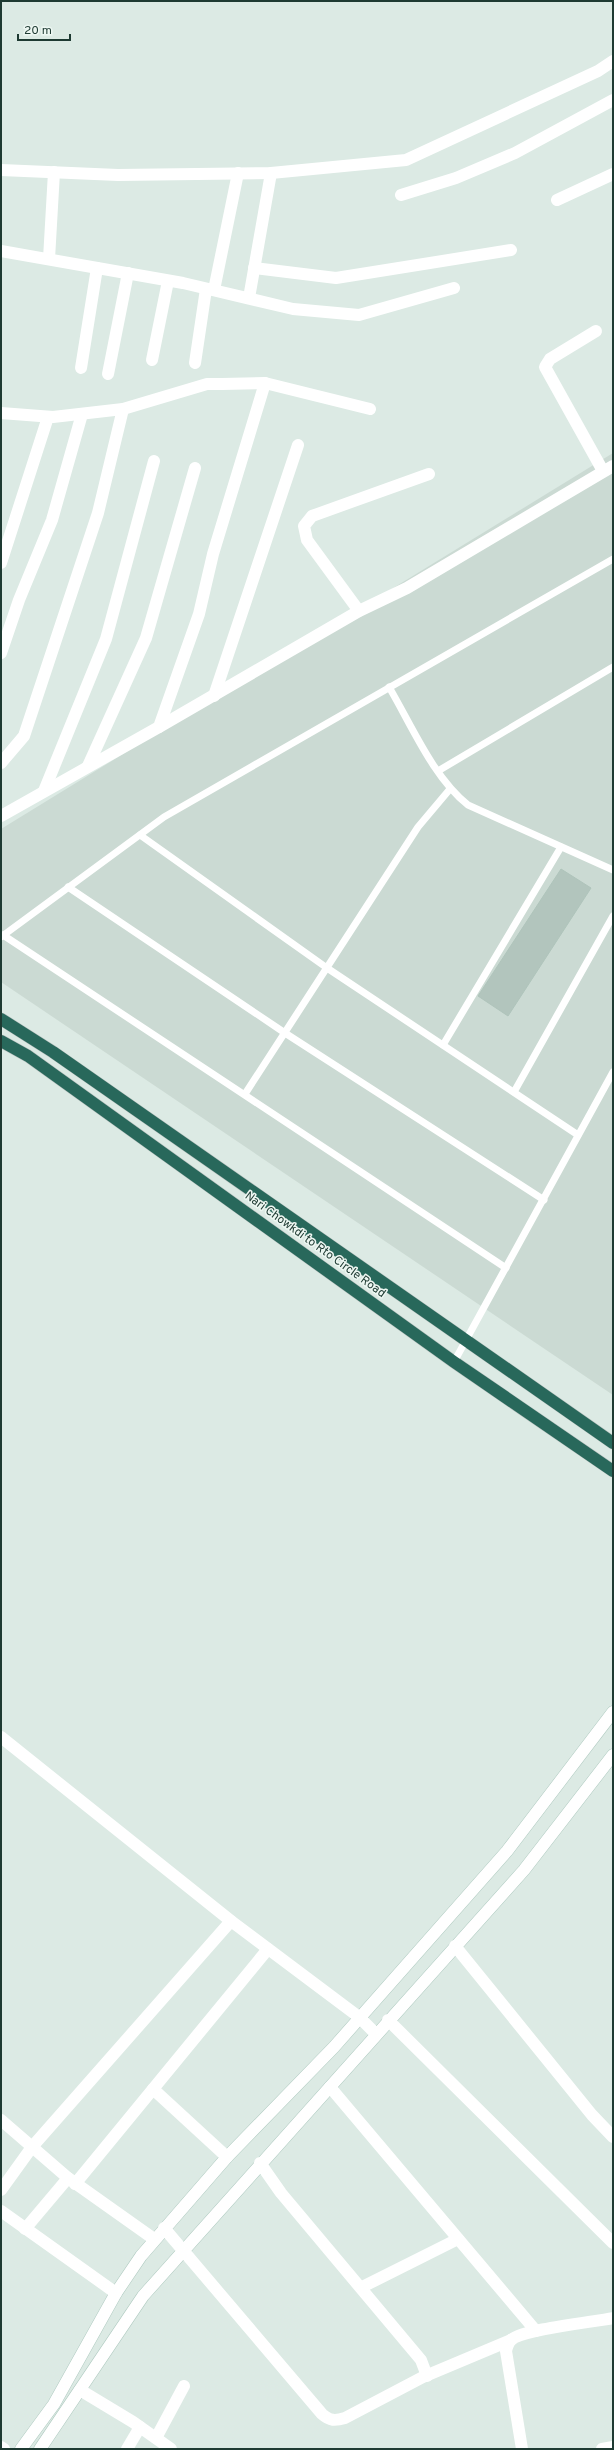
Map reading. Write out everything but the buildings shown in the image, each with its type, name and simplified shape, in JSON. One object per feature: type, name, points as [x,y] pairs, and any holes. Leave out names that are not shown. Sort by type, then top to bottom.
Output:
[{"type":"highway","points":[[1,1019],[53,1052],[613,1443]]},
{"type":"highway","name":"Nari Chowkdi to Rto Circle Road","points":[[1,1041],[28,1056],[454,1362],[613,1471]]},
{"type":"street","points":[[1,170],[118,175],[271,173],[406,160],[598,71],[613,61]]},
{"type":"street","points":[[401,195],[456,178],[515,153],[613,100]]},
{"type":"street","points":[[49,259],[54,172]]},
{"type":"street","points":[[195,363],[210,290],[238,173]]},
{"type":"street","points":[[249,298],[271,173]]},
{"type":"street","points":[[557,200],[613,174]]},
{"type":"street","points":[[254,268],[332,279],[511,250]]},
{"type":"street","points":[[1,251],[128,273],[249,298],[293,309],[359,315],[454,288]]},
{"type":"street","points":[[81,368],[97,268]]},
{"type":"street","points":[[108,374],[128,273]]},
{"type":"street","points":[[152,360],[168,281]]},
{"type":"street","points":[[1,816],[359,612],[407,588],[608,468],[545,367],[550,359],[596,331]]},
{"type":"street","points":[[159,727],[199,614],[212,554],[265,383]]},
{"type":"street","points":[[1,413],[48,418],[123,409],[207,384],[265,383],[370,409]]},
{"type":"street","points":[[1,763],[24,736],[98,513],[123,409]]},
{"type":"street","points":[[1,653],[19,600],[52,520],[82,414]]},
{"type":"street","points":[[1,563],[48,418]]},
{"type":"street","points":[[214,696],[298,445]]},
{"type":"street","points":[[44,791],[106,639],[154,461]]},
{"type":"street","points":[[88,766],[146,638],[195,468]]},
{"type":"street","points":[[359,612],[307,540],[304,526],[312,516],[429,474]]},
{"type":"street","points":[[21,2449],[60,2394],[116,2292],[154,2239],[228,2157],[334,2047],[507,1851],[613,1712]]},
{"type":"street","points":[[1,1737],[231,1921],[359,2017],[376,2034]]},
{"type":"street","points":[[40,2449],[72,2403],[134,2307],[260,2163],[330,2088],[388,2020],[532,1860],[613,1755]]},
{"type":"street","points":[[1,2190],[32,2147],[231,1921]]},
{"type":"street","points":[[455,1946],[592,2115],[613,2137]]},
{"type":"street","points":[[25,2229],[71,2181],[153,2089],[268,1949]]},
{"type":"street","points":[[388,2020],[613,2243]]},
{"type":"street","points":[[330,2088],[536,2331]]},
{"type":"street","points":[[153,2089],[228,2157]]},
{"type":"street","points":[[1,2120],[71,2181],[154,2239]]},
{"type":"street","points":[[260,2163],[281,2193],[362,2287],[421,2360],[427,2376]]},
{"type":"street","points":[[1,2211],[116,2292]]},
{"type":"street","points":[[164,2228],[182,2251],[328,2420],[337,2421],[345,2418],[427,2376],[511,2340],[536,2331],[613,2318]]},
{"type":"street","points":[[362,2287],[458,2239]]},
{"type":"street","points":[[511,2340],[506,2351],[522,2449]]},
{"type":"street","points":[[156,2438],[184,2386]]},
{"type":"street","points":[[80,2390],[140,2427],[171,2449]]},
{"type":"street","points":[[60,2394],[72,2403]]},
{"type":"street","points":[[127,2449],[140,2427]]},
{"type":"street","points":[[602,2449],[613,2448]]},
{"type":"lane","points":[[506,1268],[245,1094],[2,936],[179,808],[613,559]]},
{"type":"lane","points":[[438,771],[613,667]]},
{"type":"lane","points":[[389,687],[450,789],[468,805],[613,870]]},
{"type":"lane","points":[[245,1094],[418,827],[450,789]]},
{"type":"lane","points":[[140,835],[327,968],[578,1135]]},
{"type":"lane","points":[[443,1045],[561,847]]},
{"type":"lane","points":[[68,887],[285,1033],[544,1200]]},
{"type":"lane","points":[[514,1092],[613,916]]},
{"type":"lane","points":[[454,1362],[613,1072]]},
{"type":"shaded area","points":[[613,453],[613,1395],[1,982],[1,829]]}]
